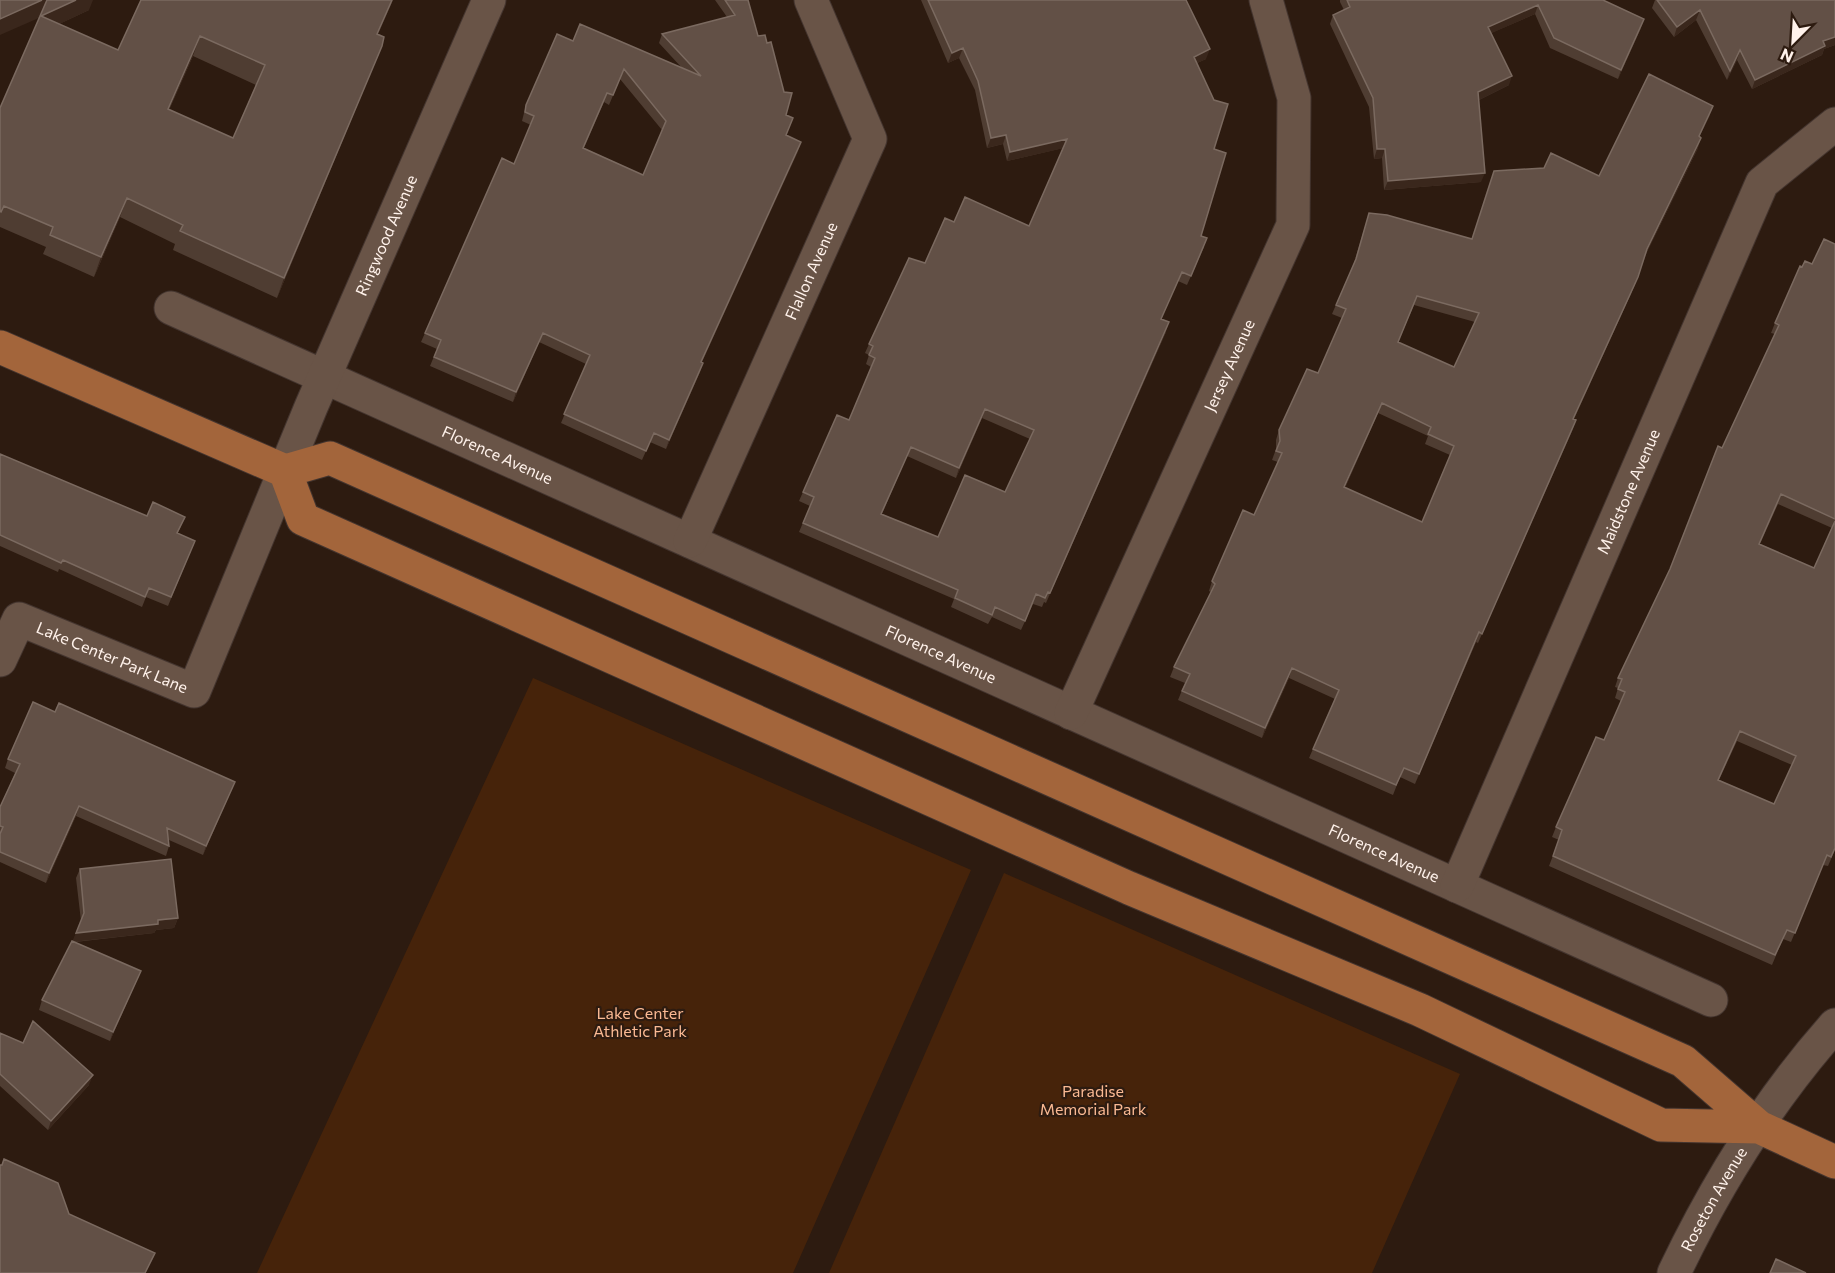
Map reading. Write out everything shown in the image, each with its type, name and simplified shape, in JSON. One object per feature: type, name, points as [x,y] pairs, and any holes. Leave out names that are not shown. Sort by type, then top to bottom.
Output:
[{"type":"main road","points":[[0,347],[285,471],[330,458],[1683,1061],[1759,1127],[1835,1162]]},
{"type":"main road","points":[[285,471],[303,519],[1129,888],[1420,1010],[1661,1125],[1759,1127]]},
{"type":"street","name":"Ringwood Avenue","points":[[285,471],[489,0]]},
{"type":"street","name":"Flallon Avenue","points":[[690,541],[870,139],[811,0]]},
{"type":"street","name":"Jersey Avenue","points":[[1071,713],[1293,225],[1294,98],[1266,0]]},
{"type":"street","name":"Maidstone Avenue","points":[[1456,886],[1761,183],[1835,124]]},
{"type":"street","name":"Florence Avenue","points":[[171,308],[1711,1000]]},
{"type":"street","name":"Lake Center Park Lane","points":[[0,660],[19,619],[194,691],[285,471]]},
{"type":"street","name":"Roseton Avenue","points":[[1674,1273],[1702,1215],[1759,1127],[1830,1040]]},
{"type":"green space","name":"Lake Center Athletic Park","points":[[533,678],[971,870],[793,1273],[257,1273]]},
{"type":"green space","name":"Paradise Memorial Park","points":[[1004,873],[1460,1074],[1372,1273],[829,1273]]},
{"type":"building","points":[[0,0],[42,0],[0,19]]},
{"type":"building","points":[[47,0],[76,0],[41,16],[118,50],[141,0],[392,0],[377,34],[384,37],[382,46],[284,278],[180,231],[183,225],[127,198],[101,257],[50,235],[53,227],[4,206],[1,212],[0,108]],"holes":[[[200,36],[265,65],[233,138],[168,109]]]},
{"type":"building","points":[[725,0],[748,0],[758,36],[765,35],[767,43],[771,42],[784,92],[792,93],[786,115],[793,118],[786,135],[801,142],[701,362],[703,363],[669,440],[654,433],[646,451],[564,414],[590,355],[543,333],[516,392],[434,357],[441,340],[425,333],[502,158],[514,164],[534,116],[525,112],[526,105],[557,34],[573,41],[580,24],[701,76],[662,34],[735,15]],"holes":[[[624,69],[666,121],[643,175],[583,148],[607,93],[613,95]]]},
{"type":"building","points":[[928,0],[1186,0],[1210,49],[1194,57],[1214,100],[1228,104],[1214,149],[1226,153],[1201,236],[1207,238],[1191,276],[1182,272],[1161,319],[1169,322],[1050,593],[1048,592],[1045,598],[1036,594],[1025,621],[995,607],[992,615],[955,598],[958,590],[803,523],[814,497],[803,492],[837,415],[849,420],[875,358],[869,355],[873,346],[869,344],[909,258],[925,263],[945,218],[954,222],[965,197],[1029,226],[1067,139],[1010,152],[1006,135],[991,138],[978,81],[963,48],[952,53]],"holes":[[[985,409],[1034,430],[1005,492],[965,475],[938,537],[881,514],[911,447],[959,468]]]},
{"type":"building","points":[[1347,0],[1603,0],[1644,19],[1621,70],[1554,38],[1538,5],[1488,27],[1512,76],[1478,92],[1485,173],[1388,181],[1385,149],[1377,149],[1373,98],[1333,15],[1350,7]]},
{"type":"building","points":[[1657,0],[1835,0],[1835,37],[1823,41],[1825,46],[1755,80],[1740,50],[1730,71],[1700,10],[1677,27]]},
{"type":"building","points":[[1649,74],[1713,106],[1699,136],[1701,138],[1647,249],[1638,277],[1573,419],[1576,420],[1482,634],[1479,632],[1419,774],[1404,768],[1396,785],[1313,749],[1339,690],[1292,668],[1265,728],[1182,691],[1190,674],[1174,667],[1215,584],[1212,581],[1243,510],[1254,515],[1282,453],[1276,451],[1280,441],[1279,430],[1307,369],[1318,373],[1346,309],[1336,305],[1356,259],[1369,213],[1387,215],[1472,239],[1494,171],[1544,168],[1551,153],[1599,176]],"holes":[[[1417,296],[1479,313],[1454,367],[1398,342]],[[1382,403],[1431,427],[1428,434],[1454,446],[1422,522],[1344,487]]]},
{"type":"building","points":[[1824,239],[1835,244],[1835,519],[1781,494],[1759,544],[1814,568],[1835,521],[1835,848],[1831,857],[1827,855],[1795,933],[1787,930],[1775,955],[1553,856],[1562,830],[1556,827],[1596,737],[1604,740],[1625,692],[1618,689],[1622,679],[1618,678],[1670,569],[1718,446],[1722,448],[1779,325],[1775,323],[1800,266],[1802,267],[1805,261],[1812,264]],"holes":[[[1740,731],[1796,756],[1774,804],[1718,780]]]},
{"type":"building","points":[[0,454],[147,516],[153,502],[185,517],[177,533],[195,541],[171,597],[149,588],[145,597],[0,535]]},
{"type":"building","points":[[33,702],[55,712],[59,703],[235,782],[206,846],[167,828],[169,846],[79,806],[49,873],[0,852],[0,834],[3,827],[0,826],[0,807],[20,764],[8,759]]},
{"type":"building","points":[[171,859],[178,918],[158,920],[158,924],[76,933],[84,913],[80,869]]},
{"type":"building","points":[[72,941],[141,971],[113,1032],[42,1000]]},
{"type":"building","points":[[33,1021],[93,1075],[51,1121],[0,1074],[0,1033],[23,1043]]},
{"type":"building","points":[[4,1159],[58,1183],[69,1214],[155,1253],[145,1273],[0,1273],[0,1165]]},
{"type":"building","points":[[1776,1259],[1806,1273],[1770,1273]]}]
